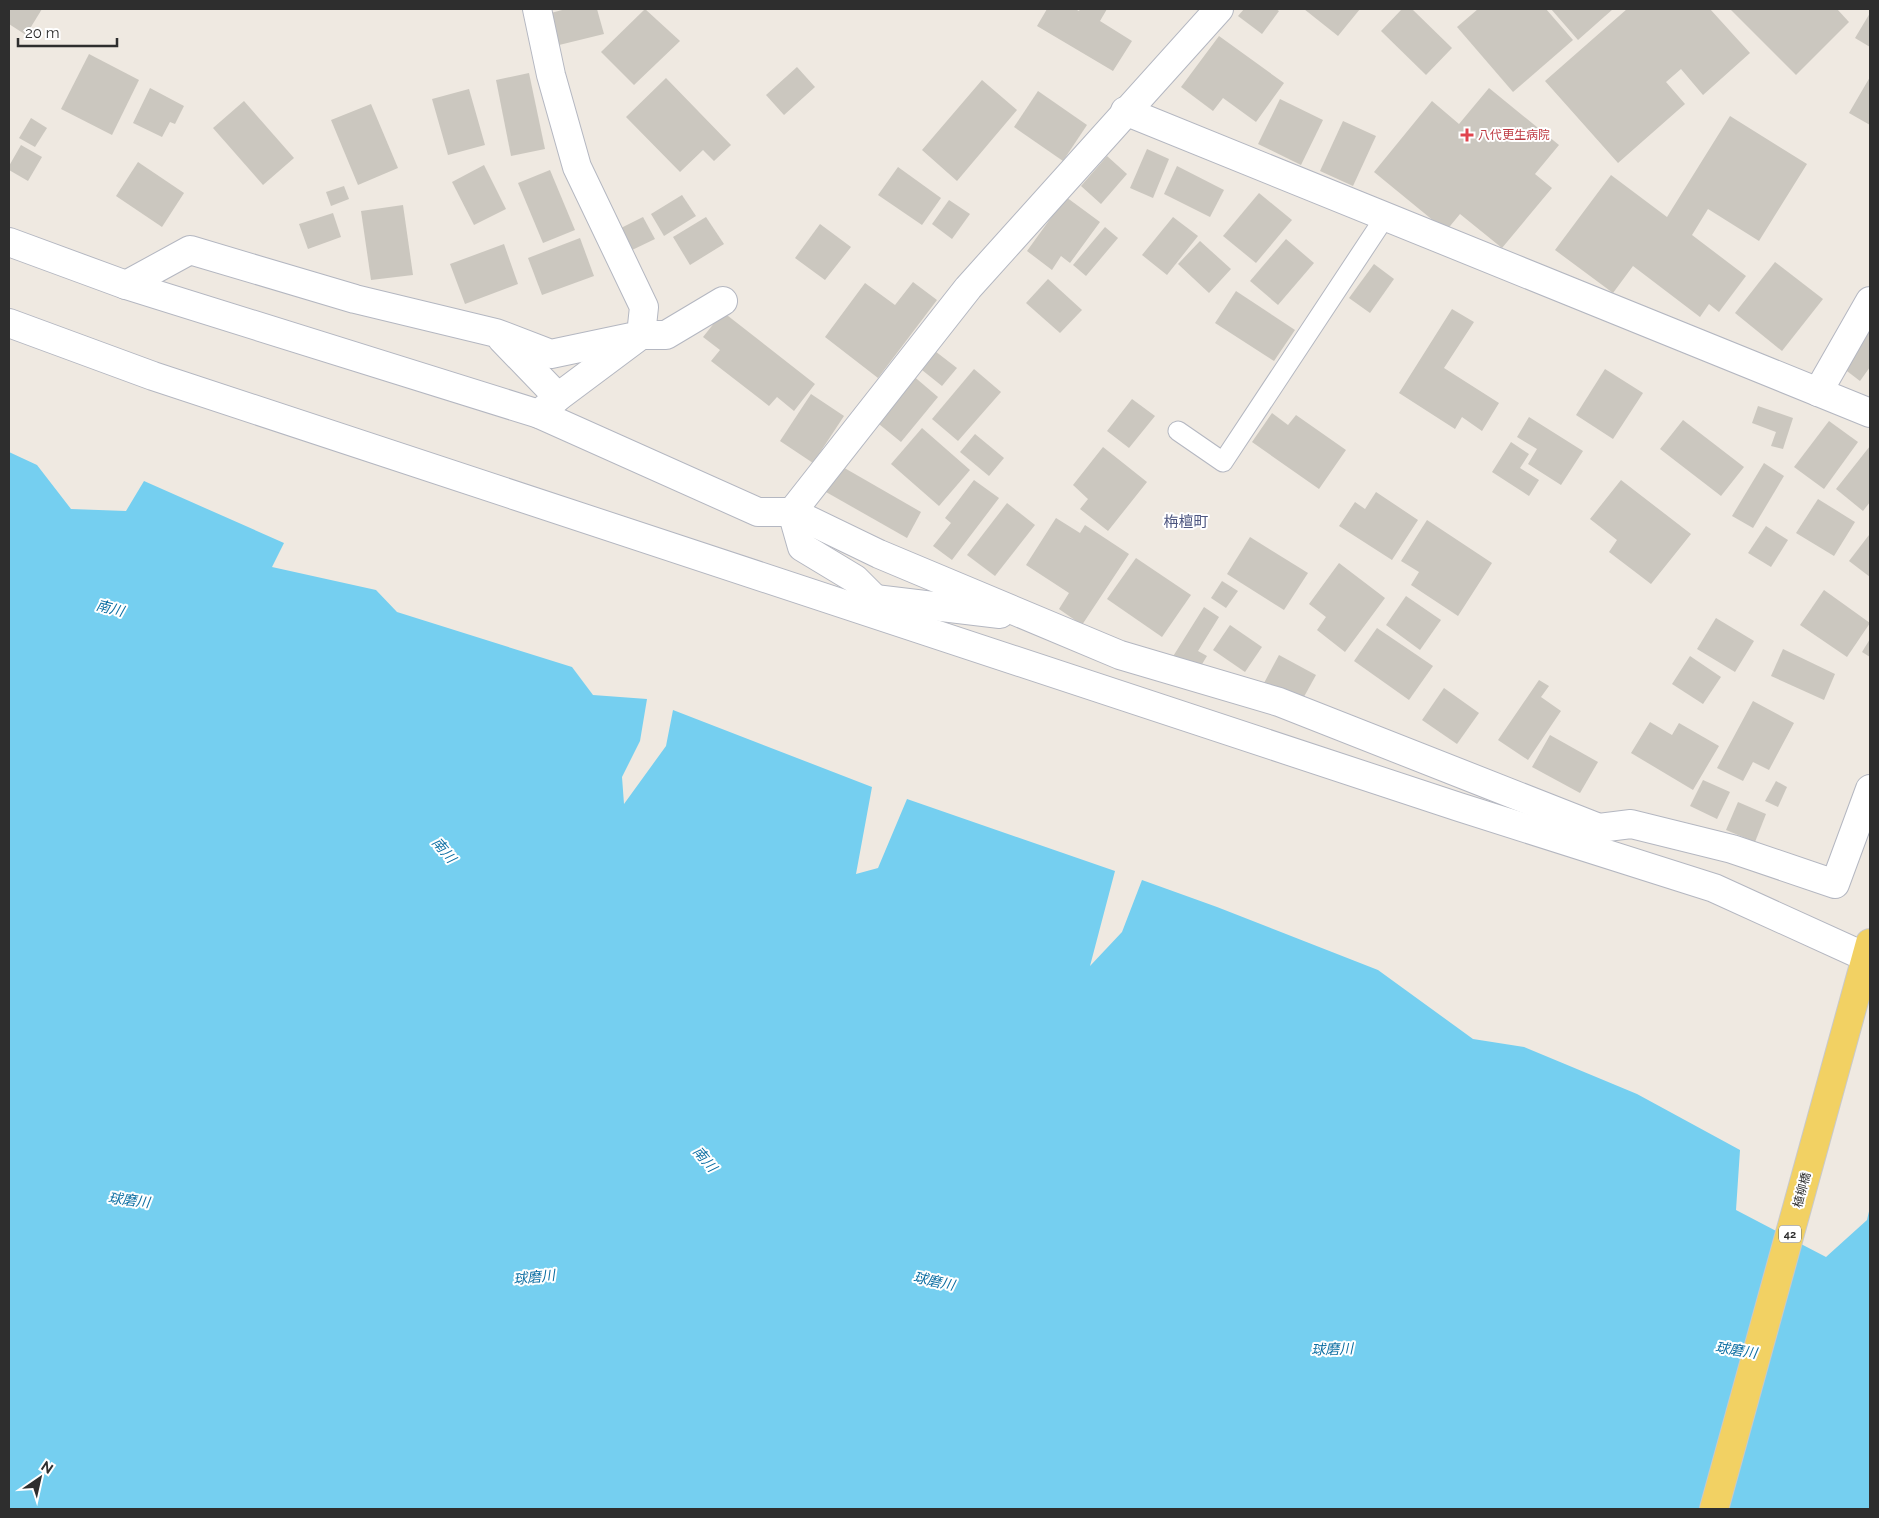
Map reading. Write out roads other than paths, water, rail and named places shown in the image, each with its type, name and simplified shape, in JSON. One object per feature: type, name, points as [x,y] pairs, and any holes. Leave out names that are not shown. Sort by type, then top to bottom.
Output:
[{"type":"main road","name":"植柳橋","points":[[1714,1509],[1869,954]]},
{"type":"street","points":[[537,9],[551,75],[577,166],[644,307],[641,335],[549,406]]},
{"type":"street","points":[[792,512],[968,288],[1125,111],[1219,9]]},
{"type":"street","points":[[1125,111],[1870,413]]},
{"type":"street","points":[[9,242],[126,286],[549,406],[758,512],[792,512],[878,554],[1120,655],[1279,702],[1599,828],[1631,824],[1732,849],[1835,884],[1870,789]]},
{"type":"street","points":[[126,286],[190,250],[356,299],[496,333],[551,354],[641,335],[666,335],[723,301]]},
{"type":"street","points":[[1818,392],[1870,301]]},
{"type":"street","points":[[9,323],[153,376],[1459,807],[1714,888],[1869,954]]},
{"type":"street","points":[[496,333],[549,406]]},
{"type":"street","points":[[792,512],[802,547],[855,579],[899,622]]},
{"type":"street","points":[[875,599],[1034,618]]},
{"type":"lane","points":[[1178,431],[1223,462],[1385,216]]},
{"type":"water","points":[[9,452],[37,465],[71,509],[126,511],[144,481],[284,543],[272,567],[376,590],[397,612],[572,667],[593,695],[647,699],[640,741],[622,777],[624,804],[666,746],[673,710],[872,787],[856,874],[878,868],[907,799],[1115,871],[1090,966],[1122,932],[1142,880],[1378,970],[1473,1039],[1524,1047],[1637,1094],[1740,1150],[1736,1210],[1826,1257],[1867,1220],[1870,1207],[1870,1509],[9,1509]]},
{"type":"place","name":"八代更生病院","points":[[1467,135]]},
{"type":"district","name":"栴檀町","points":[[1186,522]]},
{"type":"water label","name":"南川","points":[[110,608]]},
{"type":"water label","name":"南川","points":[[444,850]]},
{"type":"water label","name":"南川","points":[[705,1159]]},
{"type":"water label","name":"球磨川","points":[[129,1200]]},
{"type":"water label","name":"球磨川","points":[[534,1277]]},
{"type":"water label","name":"球磨川","points":[[934,1281]]},
{"type":"water label","name":"球磨川","points":[[1332,1349]]},
{"type":"water label","name":"球磨川","points":[[1736,1350]]}]
